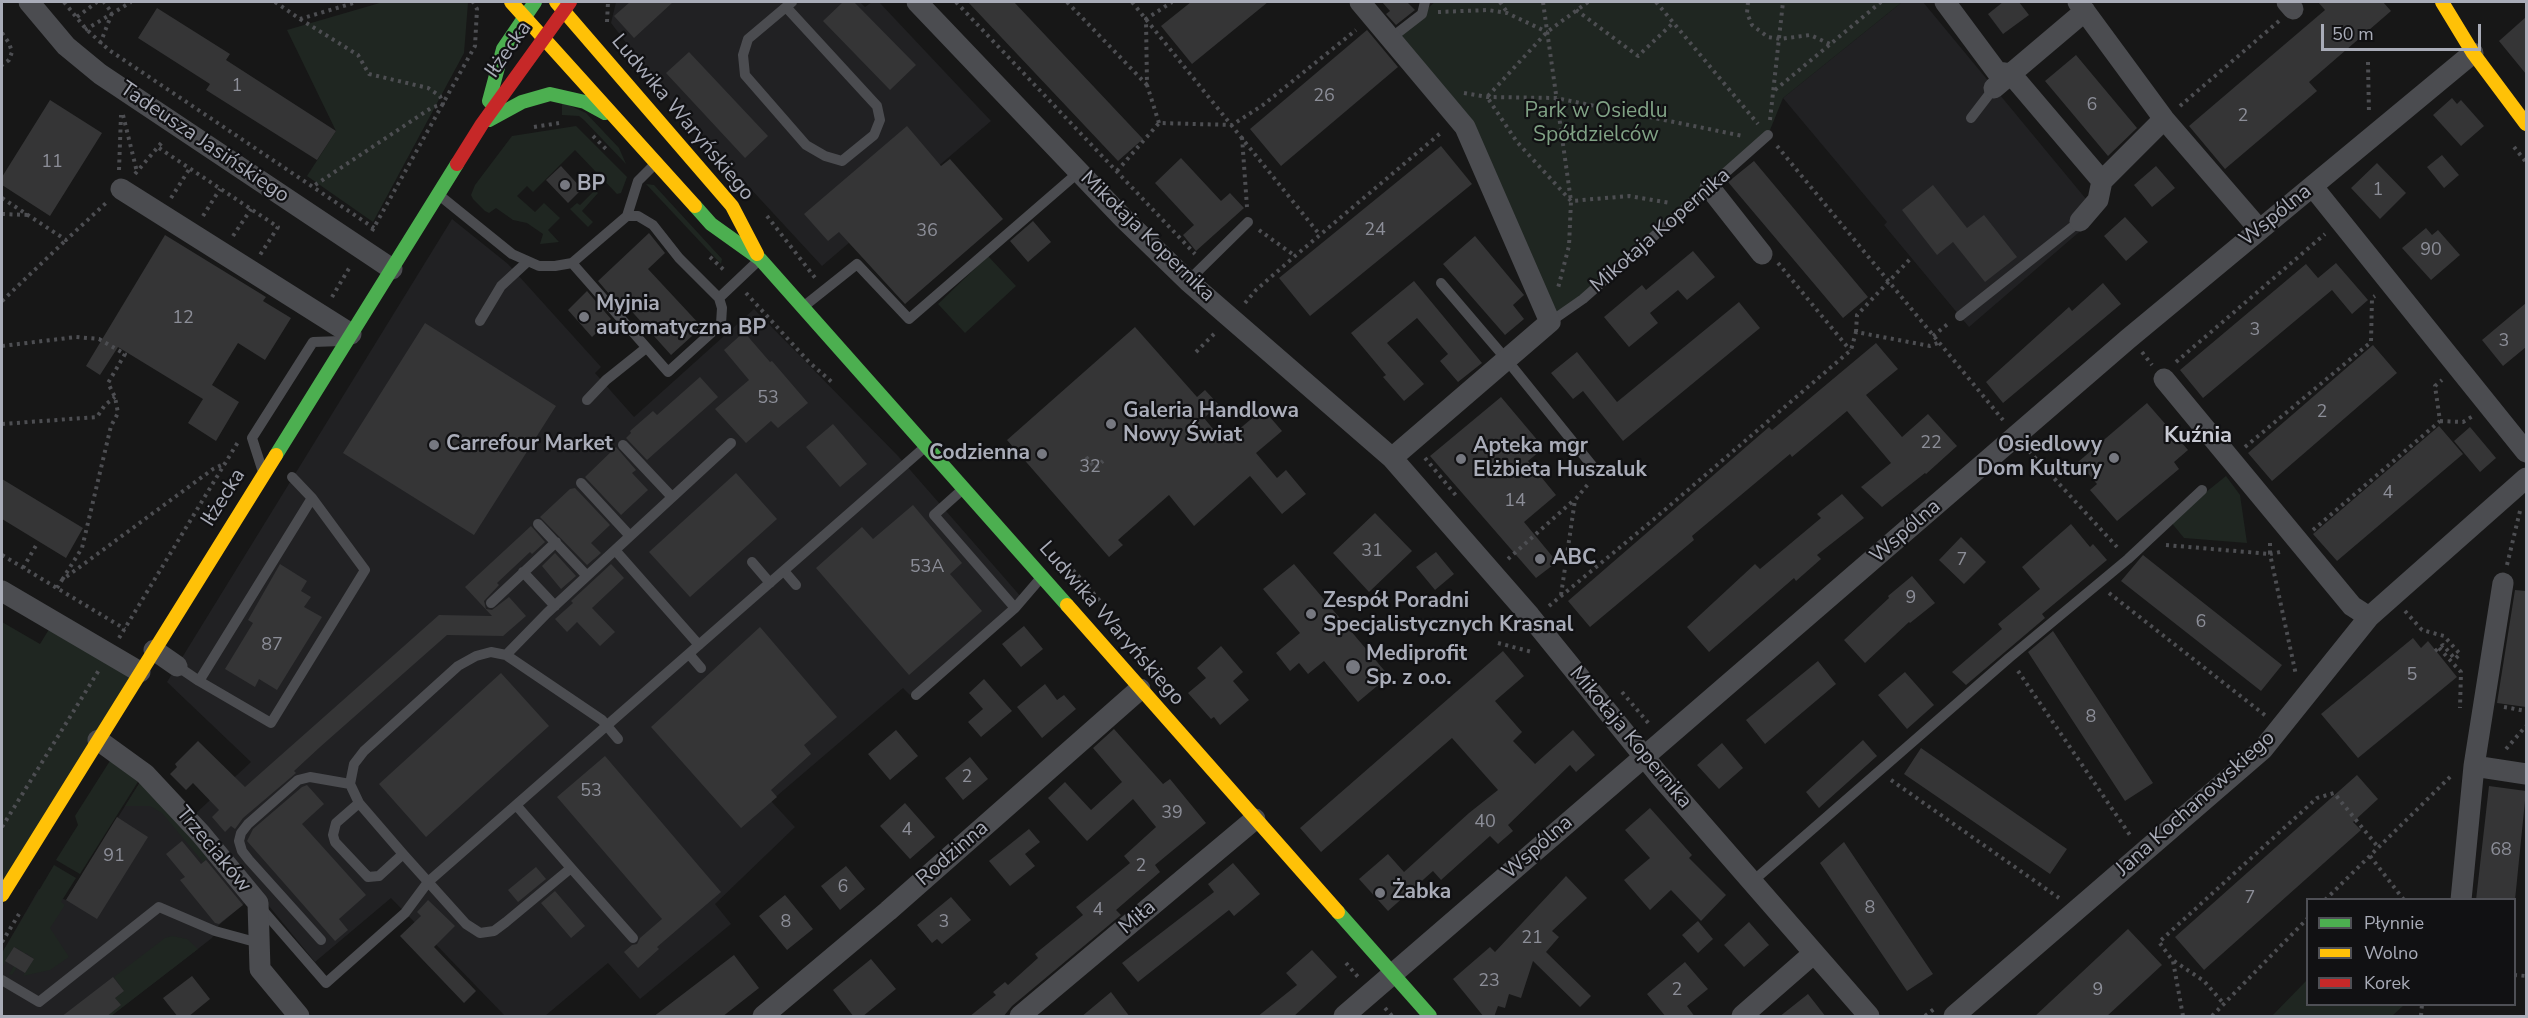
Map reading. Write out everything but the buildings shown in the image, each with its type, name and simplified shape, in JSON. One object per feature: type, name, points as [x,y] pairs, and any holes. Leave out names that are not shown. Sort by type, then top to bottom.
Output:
[{"type":"main road","name":"Ludwika Waryńskiego","points":[[511,2],[711,224],[760,259],[1430,1017]]},
{"type":"main road","name":"Iłżecka","points":[[483,124],[503,49],[535,2]]},
{"type":"main road","points":[[2442,2],[2473,53],[2526,124]]},
{"type":"main road","name":"Ludwika Waryńskiego","points":[[563,4],[732,206],[760,259]]},
{"type":"main road","name":"Iłżecka","points":[[2,895],[438,195],[483,124],[543,38],[563,4]]},
{"type":"main road","name":"Ludwika Waryńskiego","points":[[483,124],[522,102],[550,94],[585,102],[616,119]]},
{"type":"street","name":"Tadeusza Jasińskiego","points":[[29,2],[66,46],[100,74],[392,269]]},
{"type":"street","name":"Mikołaja Kopernika","points":[[917,2],[1188,281],[1392,458],[1530,616],[1644,756],[1869,1017]]},
{"type":"street","points":[[1945,2],[1997,72],[2011,74],[2102,181]]},
{"type":"street","points":[[1994,88],[2082,6],[2164,119],[2259,230]]},
{"type":"street","points":[[1366,9],[1465,127],[1550,322]]},
{"type":"street","name":"Wspólna","points":[[1344,1017],[1961,485],[2015,435],[2473,53]]},
{"type":"street","points":[[2080,221],[2098,200],[2102,181],[2164,119]]},
{"type":"street","points":[[2313,187],[2526,452]]},
{"type":"street","points":[[1710,188],[1762,254]]},
{"type":"street","points":[[121,189],[321,315],[349,338]]},
{"type":"street","name":"Mikołaja Kopernika","points":[[1392,458],[1550,322]]},
{"type":"street","points":[[2167,383],[2352,606],[2369,618]]},
{"type":"street","name":"Jana Kochanowskiego","points":[[1948,1009],[2133,846],[2263,749],[2369,618],[2526,478]]},
{"type":"street","points":[[2461,898],[2474,766],[2503,584]]},
{"type":"street","points":[[2,591],[140,672]]},
{"type":"street","points":[[154,650],[177,666]]},
{"type":"street","name":"Rodzinna","points":[[763,1017],[897,903],[1140,689]]},
{"type":"street","name":"Trzeciaków","points":[[98,740],[124,757],[158,788],[201,834],[258,903],[260,969],[298,1017]]},
{"type":"street","points":[[2474,766],[2526,774]]},
{"type":"street","name":"Miła","points":[[1020,1017],[1256,819]]},
{"type":"street","points":[[1742,1017],[1814,953]]},
{"type":"lane","points":[[1391,38],[1422,14],[1425,2]]},
{"type":"lane","points":[[789,4],[877,106],[880,120],[874,135],[842,160],[825,156],[806,145],[745,75],[743,56],[748,39],[789,4]]},
{"type":"lane","points":[[1971,118],[1994,88]]},
{"type":"lane","name":"Mikołaja Kopernika","points":[[1550,322],[1583,299],[1768,135]]},
{"type":"lane","points":[[438,195],[512,254],[539,266],[555,266],[572,263],[627,216],[638,181],[656,163]]},
{"type":"lane","points":[[802,307],[856,264],[909,319],[1080,171]]},
{"type":"lane","points":[[572,263],[668,372],[721,324],[722,308],[719,298],[679,258],[653,225],[638,216],[627,216]]},
{"type":"lane","points":[[1960,316],[2080,221]]},
{"type":"lane","points":[[1188,281],[1248,222]]},
{"type":"lane","points":[[719,298],[760,259]]},
{"type":"lane","points":[[480,321],[501,286],[527,262]]},
{"type":"lane","points":[[1441,283],[1598,473]]},
{"type":"lane","points":[[264,474],[252,438],[313,342],[349,338]]},
{"type":"lane","points":[[587,400],[646,348]]},
{"type":"lane","points":[[506,655],[555,606],[731,443]]},
{"type":"lane","points":[[623,445],[672,497]]},
{"type":"lane","points":[[258,903],[326,983],[405,913],[428,882],[926,446]]},
{"type":"lane","points":[[177,666],[271,723],[365,570],[312,498],[292,477]]},
{"type":"lane","points":[[581,483],[630,536]]},
{"type":"lane","points":[[963,489],[934,515],[1015,608]]},
{"type":"lane","points":[[1753,881],[2009,658],[2128,559],[2202,489]]},
{"type":"lane","points":[[199,681],[312,498]]},
{"type":"lane","points":[[538,524],[587,576]]},
{"type":"lane","points":[[491,603],[555,542]]},
{"type":"lane","points":[[615,550],[699,645]]},
{"type":"lane","points":[[752,562],[770,583]]},
{"type":"lane","points":[[784,571],[796,585]]},
{"type":"lane","points":[[524,572],[555,606]]},
{"type":"lane","points":[[916,695],[1015,608],[1041,577]]},
{"type":"lane","points":[[571,868],[494,931],[480,933],[466,924],[359,803],[350,784],[354,764],[364,751],[458,666],[476,656],[491,652],[506,655],[607,726],[618,739]]},
{"type":"lane","points":[[689,654],[701,668]]},
{"type":"lane","points":[[321,940],[249,860],[239,841],[241,833],[248,824],[298,780],[310,777],[350,784]]},
{"type":"lane","points":[[359,803],[336,823],[333,835],[335,842],[368,877],[379,876],[404,854]]},
{"type":"lane","points":[[516,805],[633,938]]},
{"type":"lane","points":[[2,980],[39,1002],[159,907],[215,931],[259,943]]},
{"type":"path","points":[[64,2],[100,44],[374,228]]},
{"type":"path","points":[[77,17],[97,2]]},
{"type":"path","points":[[104,2],[112,13]]},
{"type":"path","points":[[66,46],[86,29],[131,2]]},
{"type":"path","points":[[275,2],[358,55],[369,74],[428,88],[440,96],[443,104]]},
{"type":"path","points":[[300,19],[357,2]]},
{"type":"path","points":[[321,315],[362,249],[475,46],[477,9],[473,2]]},
{"type":"path","points":[[1067,2],[1147,86]]},
{"type":"path","points":[[1132,2],[1320,235]]},
{"type":"path","points":[[1146,19],[1172,2]]},
{"type":"path","points":[[1500,2],[1507,13]]},
{"type":"path","points":[[1543,2],[1571,201],[1569,246],[1550,322]]},
{"type":"path","points":[[1487,97],[1547,32],[1588,2]]},
{"type":"path","points":[[1656,2],[2015,435],[2128,559]]},
{"type":"path","points":[[1748,2],[1747,13],[1752,25],[1768,37],[1780,39],[1810,35],[1830,44]]},
{"type":"path","points":[[1768,135],[1775,90],[1774,76],[1783,2]]},
{"type":"path","points":[[1775,90],[1881,2]]},
{"type":"path","points":[[2164,119],[2290,5]]},
{"type":"path","points":[[1159,123],[1232,125],[1263,105],[1366,9]]},
{"type":"path","points":[[1422,14],[1488,10],[1507,13],[1547,32]]},
{"type":"path","points":[[1576,10],[1638,56],[1673,23]]},
{"type":"path","points":[[100,44],[112,13]]},
{"type":"path","points":[[1146,19],[1147,86],[1159,123]]},
{"type":"path","points":[[2,33],[12,52],[9,60],[2,65]]},
{"type":"path","points":[[2368,62],[2369,118]]},
{"type":"path","points":[[1432,88],[1487,97],[1556,98],[1739,136],[1768,135]]},
{"type":"path","points":[[1487,97],[1517,142],[1571,201]]},
{"type":"path","points":[[312,187],[431,108],[443,104]]},
{"type":"path","points":[[121,189],[118,175],[121,108],[137,173]]},
{"type":"path","points":[[1243,305],[1256,290],[1294,256],[1457,118]]},
{"type":"path","points":[[2,301],[137,173],[159,148],[174,123]]},
{"type":"path","points":[[1117,171],[1159,123]]},
{"type":"path","points":[[1242,136],[1248,222],[1294,256]]},
{"type":"path","points":[[159,148],[278,227],[250,270]]},
{"type":"path","points":[[161,214],[190,168]]},
{"type":"path","points":[[191,233],[220,189]]},
{"type":"path","points":[[1571,201],[1629,196],[1690,206]]},
{"type":"path","points":[[2,198],[66,240]]},
{"type":"path","points":[[222,253],[251,209]]},
{"type":"path","points":[[2,214],[29,215]]},
{"type":"path","points":[[2167,383],[2169,368],[2340,222]]},
{"type":"path","points":[[1762,254],[1777,261],[1851,350]]},
{"type":"path","points":[[1549,606],[1851,350],[1856,332],[1857,315],[1911,258]]},
{"type":"path","points":[[2230,460],[2371,342],[2372,298],[2390,284]]},
{"type":"path","points":[[1856,332],[1929,346],[1938,343]]},
{"type":"path","points":[[2,346],[76,337],[99,339],[125,354],[108,383],[115,397],[118,413],[111,426],[82,548],[57,588]]},
{"type":"path","points":[[2128,339],[2136,345],[2167,383]]},
{"type":"path","points":[[2440,421],[2435,386],[2458,368]]},
{"type":"path","points":[[2,423],[97,417],[105,405],[115,397]]},
{"type":"path","points":[[2299,542],[2440,421],[2463,422],[2488,405]]},
{"type":"path","points":[[1086,457],[1095,468],[1103,461]]},
{"type":"path","points":[[62,580],[213,469],[225,464]]},
{"type":"path","points":[[1508,559],[1575,500],[1598,473]]},
{"type":"path","points":[[1561,596],[1575,500]]},
{"type":"path","points":[[2267,504],[2270,554],[2301,702]]},
{"type":"path","points":[[2503,584],[2521,504]]},
{"type":"path","points":[[23,567],[38,542]]},
{"type":"path","points":[[2144,543],[2270,554]]},
{"type":"path","points":[[2,555],[125,629]]},
{"type":"path","points":[[2098,584],[2280,728]]},
{"type":"path","points":[[2393,597],[2422,630],[2444,636],[2460,654],[2455,659],[2443,645],[2437,649],[2460,672],[2460,717]]},
{"type":"path","points":[[1498,643],[1542,654]]},
{"type":"path","points":[[2009,658],[2133,846]]},
{"type":"path","points":[[2296,677],[2303,668]]},
{"type":"path","points":[[2256,722],[2270,707]]},
{"type":"path","points":[[2328,898],[2459,769],[2474,766]]},
{"type":"path","points":[[1880,772],[2062,900],[2054,907]]},
{"type":"path","points":[[2224,1004],[2204,981],[2173,961],[2159,942],[2317,798],[2334,793],[2378,847]]},
{"type":"path","points":[[2133,846],[2141,830]]},
{"type":"path","points":[[2370,856],[2402,898]]},
{"type":"path","points":[[2212,1017],[2306,919]]},
{"type":"path","points":[[2173,961],[2183,1017]]},
{"type":"path","points":[[1925,1017],[1948,1009]]},
{"type":"shaded area","points":[[616,2],[860,2],[865,7],[872,2],[879,2],[991,121],[822,266],[676,108],[611,23]]},
{"type":"shaded area","points":[[1902,2],[1923,2],[2086,199],[2085,227],[1969,327],[1884,225],[1887,222],[1783,98]]},
{"type":"shaded area","points":[[452,219],[508,264],[601,367],[595,373],[634,417],[754,309],[898,456],[1022,598],[910,695],[903,688],[771,801],[795,827],[715,904],[731,924],[640,999],[608,963],[545,1016],[505,1016],[391,898],[315,962],[194,815],[251,762],[167,682]]},
{"type":"shaded area","points":[[142,779],[246,902],[218,926],[212,938],[111,1016],[2,1016],[2,953],[39,889],[66,900]]},
{"type":"green space","points":[[383,2],[468,3],[464,53],[373,222],[307,176],[336,131],[287,30]]},
{"type":"green space","name":"Park w Osiedlu Spółdzielców","points":[[1435,2],[1902,2],[1783,98],[1768,135],[1550,322],[1465,127],[1391,38]]},
{"type":"green space","points":[[562,102],[586,113],[619,148],[626,164],[579,116],[562,115]]},
{"type":"green space","points":[[576,126],[627,177],[621,193],[617,194],[575,150],[533,192],[527,186],[517,196],[535,212],[544,203],[560,218],[548,230],[559,242],[540,244],[543,234],[527,223],[513,220],[496,208],[489,213],[473,199],[471,195],[475,185],[512,136]]},
{"type":"green space","points":[[646,184],[654,185],[722,259],[721,264]]},
{"type":"green space","points":[[595,190],[598,193],[582,211],[593,222],[588,227],[570,209],[577,203],[580,205]]},
{"type":"green space","points":[[988,256],[1016,286],[965,333],[938,304]]},
{"type":"green space","points":[[2226,476],[2240,495],[2247,543],[2184,538],[2170,521]]},
{"type":"green space","points":[[2,622],[40,644],[51,626],[140,672],[2,895]]},
{"type":"green space","points":[[113,756],[141,777],[80,874],[56,860],[78,825],[75,816]]},
{"type":"green space","points":[[142,779],[209,857],[203,862],[162,813],[150,806],[125,806]]},
{"type":"green space","points":[[54,865],[76,878],[61,902],[65,905],[50,928],[69,957],[50,970],[23,976],[34,959],[26,953],[12,975],[9,974],[23,952],[15,947],[2,967],[2,953]]},
{"type":"green space","points":[[172,936],[187,939],[198,949],[111,1016],[106,1016],[121,1005],[115,998],[124,991],[114,977],[165,938]]},
{"type":"green space","points":[[2306,981],[2306,1006],[2403,1006],[2392,1016],[2272,1016]]},
{"type":"traffic: fast","points":[[489,101],[503,49],[535,2]]},
{"type":"traffic: fast","points":[[489,120],[522,102],[550,94],[585,102],[605,113]]},
{"type":"traffic: fast","points":[[276,455],[457,164]]},
{"type":"traffic: fast","points":[[695,206],[711,224],[760,259],[1067,605]]},
{"type":"traffic: fast","points":[[1338,912],[1430,1016]]},
{"type":"traffic: slow","points":[[511,2],[695,206]]},
{"type":"traffic: slow","points":[[556,2],[732,206],[757,254]]},
{"type":"traffic: slow","points":[[2442,2],[2473,53],[2526,124]]},
{"type":"traffic: slow","points":[[2,895],[276,455]]},
{"type":"traffic: slow","points":[[1067,605],[1338,912]]},
{"type":"traffic: jam","points":[[457,164],[482,124],[570,2]]},
{"type":"place","name":"BP","points":[[565,185]]},
{"type":"place","name":"Myjnia automatyczna BP","points":[[584,317]]},
{"type":"place","name":"Galeria Handlowa Nowy Świat","points":[[1111,424]]},
{"type":"place","name":"Carrefour Market","points":[[434,445]]},
{"type":"place","name":"Codzienna","points":[[1042,454]]},
{"type":"place","name":"Osiedlowy Dom Kultury","points":[[2114,458]]},
{"type":"place","name":"Apteka mgr Elżbieta Huszaluk","points":[[1461,459]]},
{"type":"place","name":"ABC","points":[[1540,559]]},
{"type":"place","name":"Zespół Poradni Specjalistycznych Krasnal","points":[[1311,614]]},
{"type":"place","name":"Mediprofit Sp. z o.o.","points":[[1353,667]]},
{"type":"place","name":"Żabka","points":[[1380,893]]},
{"type":"district","name":"Kuźnia","points":[[2198,437]]}]
